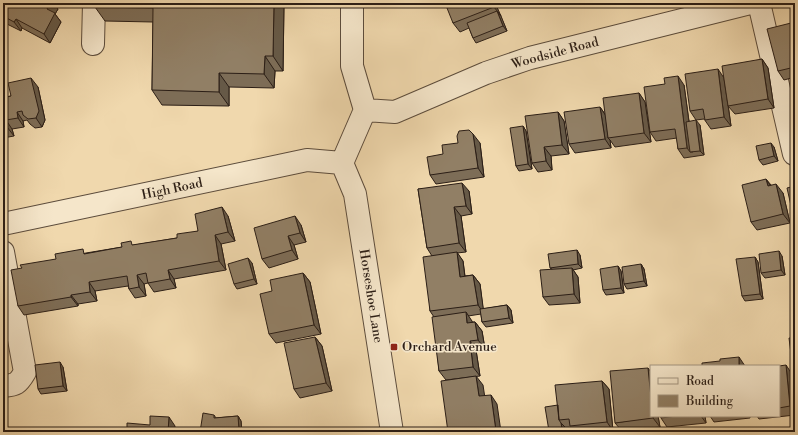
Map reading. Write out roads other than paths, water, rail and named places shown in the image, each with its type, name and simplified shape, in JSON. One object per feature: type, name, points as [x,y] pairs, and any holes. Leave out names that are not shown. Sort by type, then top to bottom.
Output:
[{"type":"street","points":[[93,44],[94,3]]},
{"type":"street","points":[[342,163],[365,110],[352,66],[352,3]]},
{"type":"street","name":"Woodside Road","points":[[365,110],[394,112],[480,76],[530,58],[750,3]]},
{"type":"street","points":[[759,3],[795,154]]},
{"type":"street","name":"High Road","points":[[3,224],[307,160],[342,163]]},
{"type":"street","name":"Horseshoe Lane","points":[[342,163],[355,194],[392,432]]},
{"type":"street","points":[[3,252],[25,372],[20,380],[14,385],[3,386]]},
{"type":"place","name":"Orchard Avenue","points":[[394,347]]}]
